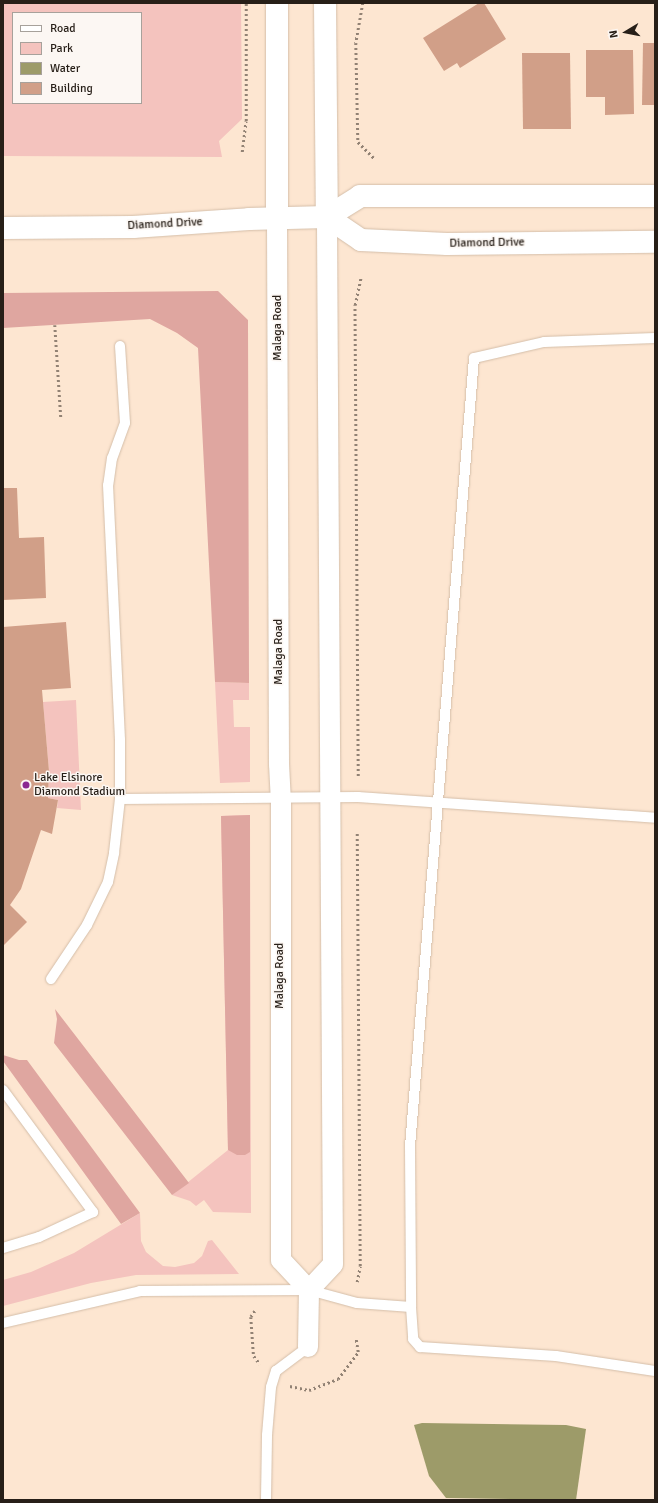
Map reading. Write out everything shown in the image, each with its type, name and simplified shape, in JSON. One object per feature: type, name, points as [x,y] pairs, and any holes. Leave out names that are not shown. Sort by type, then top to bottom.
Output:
[{"type":"street","name":"Malaga Road","points":[[278,3],[277,219],[279,764],[281,797],[280,1260],[309,1290]]},
{"type":"street","points":[[308,1347],[309,1290],[333,1264],[325,3]]},
{"type":"street","points":[[327,217],[360,196],[655,196]]},
{"type":"street","name":"Diamond Drive","points":[[3,228],[133,227],[249,219],[327,217],[361,240],[447,244],[655,242]]},
{"type":"lane","points":[[655,338],[544,342],[474,358],[410,1147],[411,1307],[413,1339],[420,1347],[556,1356],[655,1371]]},
{"type":"lane","points":[[51,979],[87,925],[108,882],[114,853],[120,799],[118,696],[108,485],[112,458],[124,423],[120,346]]},
{"type":"lane","points":[[120,799],[358,797],[655,818]]},
{"type":"lane","points":[[3,1090],[93,1212],[39,1237],[3,1248]]},
{"type":"lane","points":[[3,1323],[140,1291],[309,1290],[357,1303],[411,1307]]},
{"type":"lane","points":[[266,1500],[266,1435],[272,1383],[276,1371],[308,1347]]},
{"type":"path","points":[[242,152],[246,121],[246,3]]},
{"type":"path","points":[[363,3],[356,43],[358,142],[375,159]]},
{"type":"path","points":[[358,776],[355,305],[361,278]]},
{"type":"path","points":[[55,325],[61,418]]},
{"type":"path","points":[[357,832],[360,1266],[357,1282]]},
{"type":"green space","points":[[3,3],[241,3],[242,119],[219,141],[222,157],[3,156]]},
{"type":"green space","points":[[215,682],[249,683],[249,700],[233,700],[234,727],[250,727],[250,782],[220,783]]},
{"type":"green space","points":[[76,700],[81,810],[57,808],[58,800],[48,798],[49,771],[43,702]]},
{"type":"green space","points":[[250,815],[251,1213],[213,1212],[204,1200],[196,1206],[190,1201],[172,1195],[228,1150],[221,816]]},
{"type":"green space","points":[[140,1213],[141,1241],[146,1252],[163,1266],[175,1267],[194,1263],[202,1256],[208,1241],[212,1240],[239,1274],[136,1275],[91,1283],[3,1306],[3,1280],[31,1272],[74,1253]]},
{"type":"shaded area","points":[[218,291],[248,320],[249,683],[215,682],[198,348],[177,333],[150,319],[3,328],[3,293]]},
{"type":"shaded area","points":[[250,815],[250,1152],[245,1155],[237,1155],[228,1150],[221,816]]},
{"type":"shaded area","points":[[55,1009],[189,1183],[172,1195],[54,1043],[57,1019]]},
{"type":"shaded area","points":[[3,1055],[19,1060],[27,1060],[140,1213],[121,1224],[3,1061]]},
{"type":"water","points":[[422,1423],[566,1425],[586,1429],[576,1500],[446,1498],[429,1476],[414,1425]]},
{"type":"building","points":[[479,3],[484,3],[506,39],[460,68],[457,63],[444,71],[423,38]]},
{"type":"building","points":[[643,43],[655,43],[655,105],[642,105]]},
{"type":"building","points":[[586,50],[633,50],[634,114],[605,115],[605,97],[586,97]]},
{"type":"building","points":[[522,53],[570,53],[571,129],[523,129]]},
{"type":"building","points":[[3,488],[17,488],[19,538],[44,537],[46,598],[3,600]]},
{"type":"building","name":"Lake Elsinore Diamond Stadium","points":[[66,622],[71,688],[42,690],[49,771],[48,798],[58,800],[52,834],[41,830],[21,889],[10,905],[27,922],[3,946],[3,627]]},
{"type":"place","name":"Lake Elsinore Diamond Stadium","points":[[26,785]]}]
